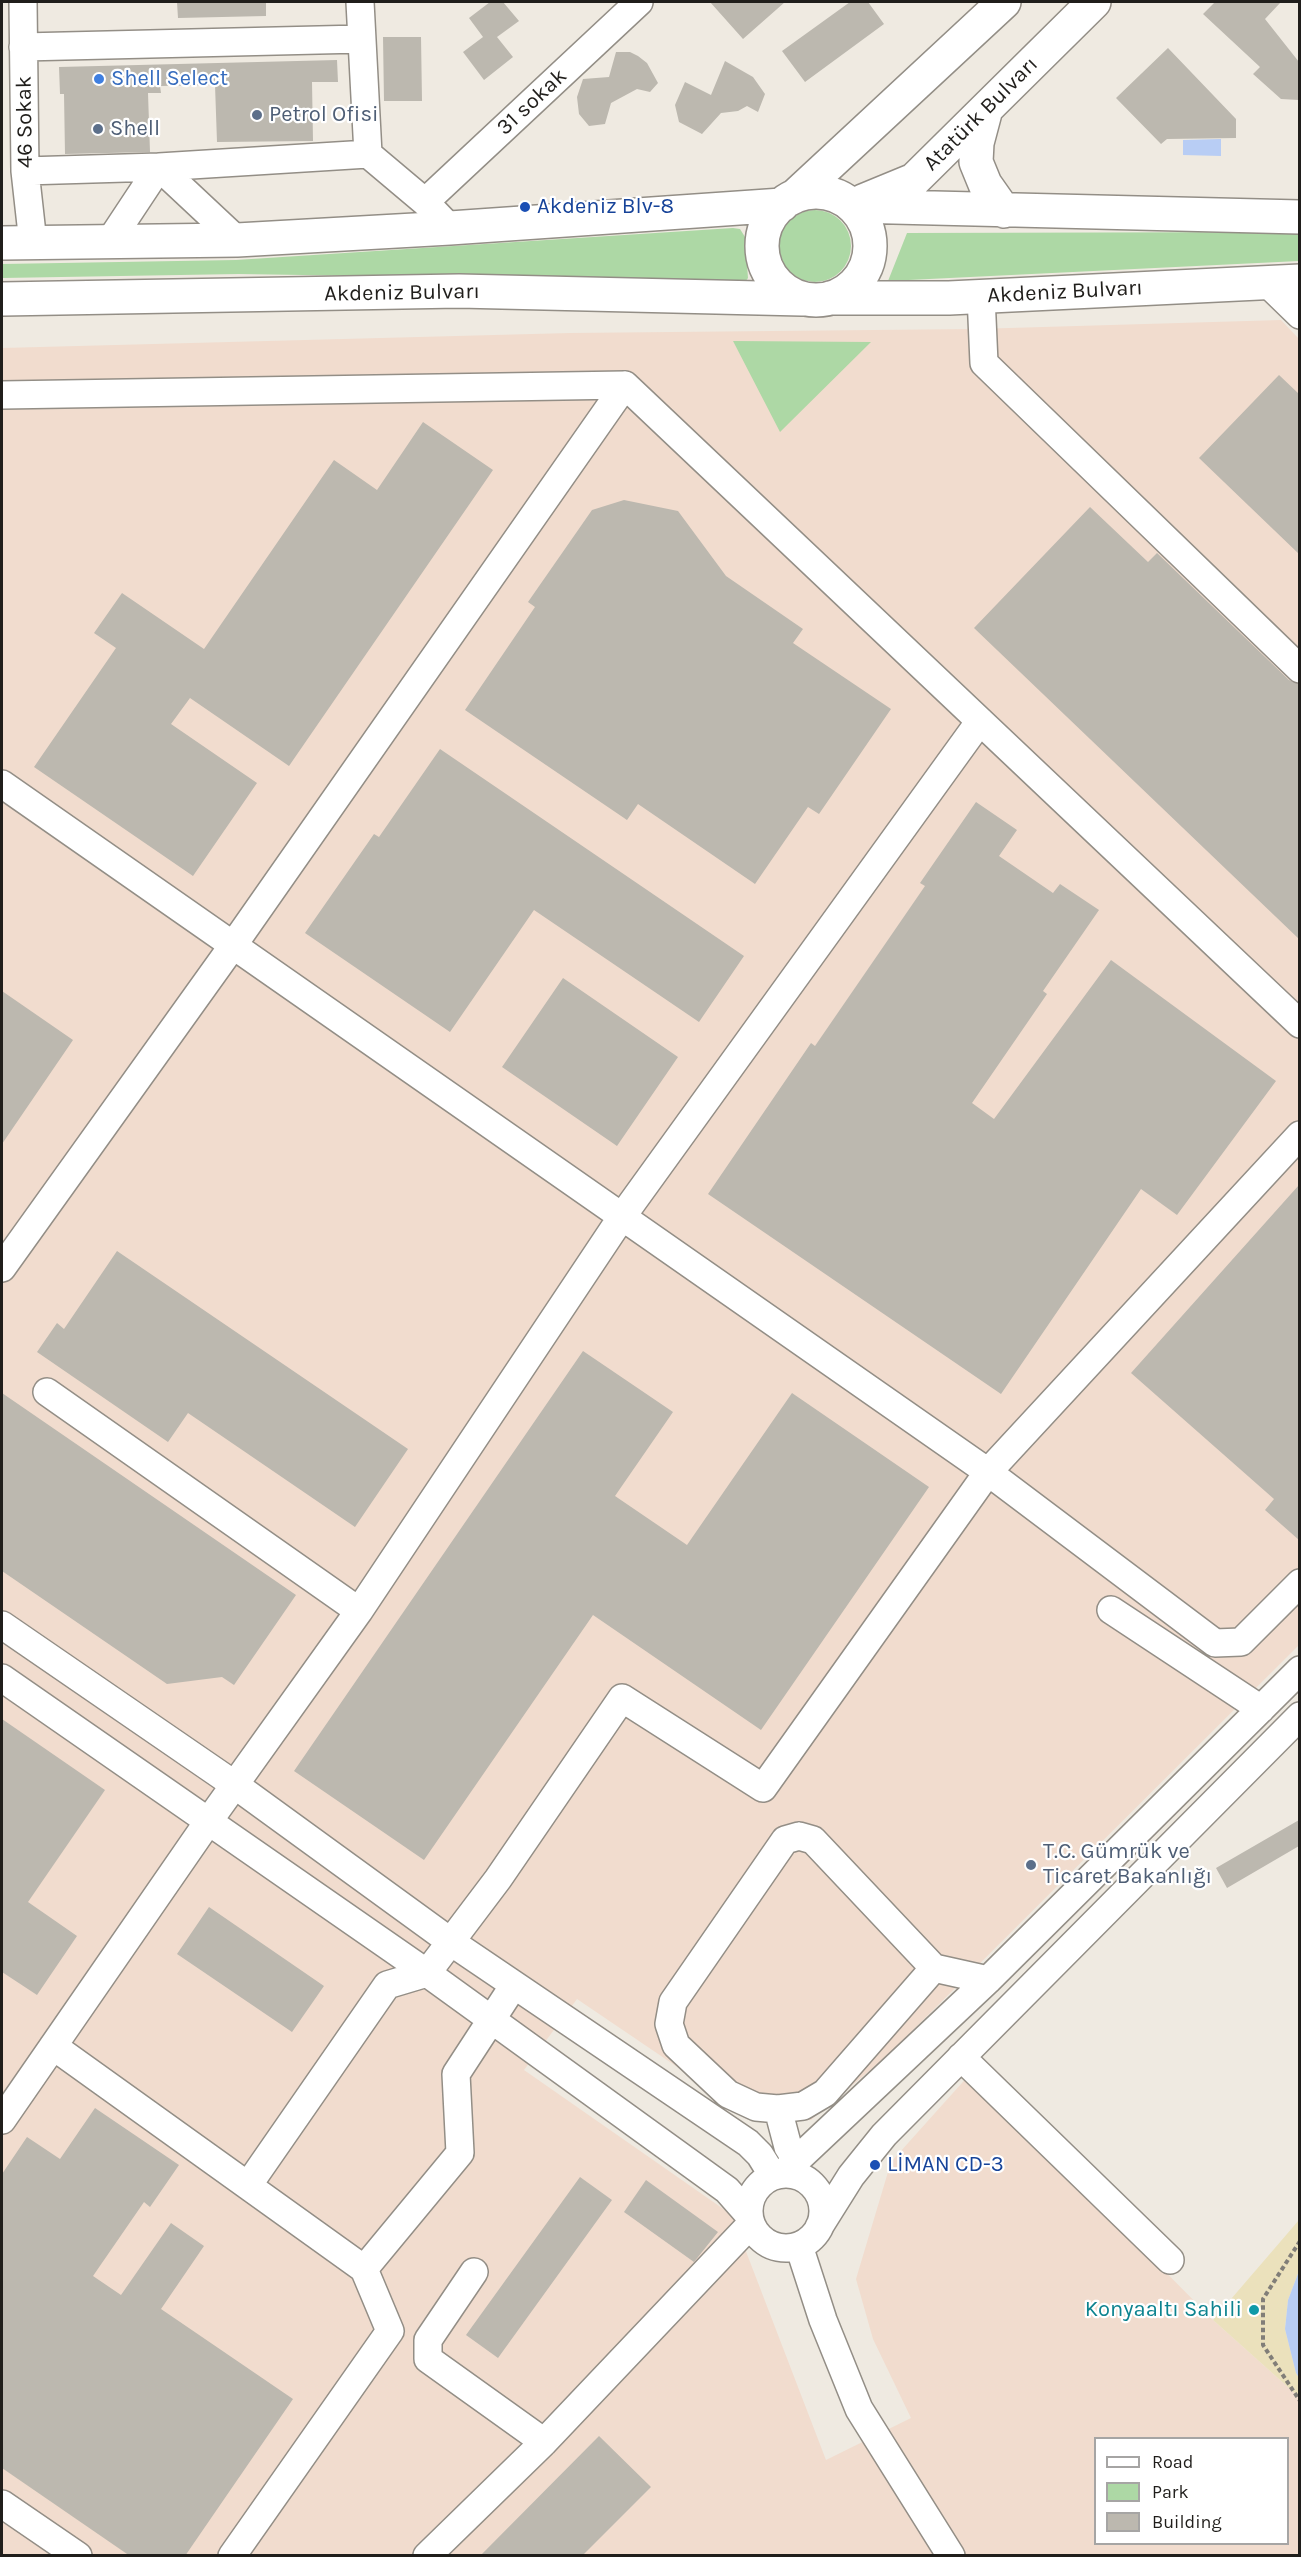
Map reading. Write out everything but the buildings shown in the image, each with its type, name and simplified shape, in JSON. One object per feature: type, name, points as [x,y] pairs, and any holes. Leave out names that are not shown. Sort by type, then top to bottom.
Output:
[{"type":"main road","points":[[17,243],[237,240],[450,228],[788,201],[808,193],[824,193],[838,197],[853,206],[867,228],[870,253],[867,266],[853,286],[816,298],[779,286],[771,276],[764,260],[762,238],[766,226],[788,201],[1004,2]]},
{"type":"main road","name":"Atatürk Bulvarı","points":[[853,206],[914,180],[1094,2]]},
{"type":"main road","points":[[986,110],[977,143],[976,162],[985,184],[1004,211]]},
{"type":"main road","points":[[853,206],[1299,217]]},
{"type":"main road","name":"Akdeniz Bulvarı","points":[[2,299],[459,291],[816,298],[981,296],[1299,281]]},
{"type":"street","name":"46 Sokak","points":[[17,243],[25,171],[22,2]]},
{"type":"street","points":[[360,2],[368,154]]},
{"type":"street","name":"31 sokak","points":[[425,202],[639,2]]},
{"type":"street","points":[[23,47],[361,39]]},
{"type":"street","points":[[25,171],[159,167],[368,154],[425,202],[450,228]]},
{"type":"street","points":[[159,167],[237,240]]},
{"type":"street","points":[[110,241],[159,167]]},
{"type":"street","points":[[1266,282],[1299,315]]},
{"type":"street","points":[[981,296],[984,363],[1299,669]]},
{"type":"street","points":[[2,1268],[234,944],[625,385]]},
{"type":"street","points":[[2,396],[625,385],[1299,1024]]},
{"type":"street","points":[[2,2120],[208,1822],[359,1611],[621,1218],[980,721]]},
{"type":"street","points":[[2,784],[988,1472],[1215,1643],[1241,1642],[1299,1583]]},
{"type":"street","points":[[249,2184],[387,1984],[427,1973],[498,1879],[622,1698],[763,1788],[988,1472],[1299,1135]]},
{"type":"street","points":[[47,1392],[359,1611]]},
{"type":"street","points":[[1111,1610],[1261,1709]]},
{"type":"street","points":[[2,1625],[236,1785],[451,1941],[748,2143],[760,2155],[804,2179],[819,2194],[822,2205],[819,2227]]},
{"type":"street","points":[[427,2556],[544,2442],[750,2219],[750,2203],[754,2191],[763,2182],[784,2170],[848,2114],[988,1980],[1299,1670]]},
{"type":"street","points":[[2,1678],[427,1973],[728,2190],[765,2242],[787,2248],[799,2246],[807,2241],[884,2134],[1299,1716]]},
{"type":"street","points":[[934,1968],[825,2092],[803,2106],[778,2109],[756,2107],[728,2094],[676,2045],[669,2024],[673,2002],[784,1840],[799,1836],[813,1840],[934,1968],[988,1980]]},
{"type":"street","points":[[364,2269],[460,2153],[456,2074],[514,1985]]},
{"type":"street","points":[[53,2046],[249,2184],[364,2269],[390,2331],[232,2556]]},
{"type":"street","points":[[961,2057],[1170,2260]]},
{"type":"street","points":[[778,2109],[788,2147],[784,2170]]},
{"type":"street","points":[[799,2246],[823,2320],[859,2409],[951,2556]]},
{"type":"street","points":[[474,2272],[428,2340],[428,2359],[544,2442]]},
{"type":"street","points":[[2,2504],[78,2556]]},
{"type":"path","points":[[1299,2241],[1263,2299],[1263,2345],[1299,2401]]},
{"type":"shaded area","points":[[1281,320],[1299,339],[1299,1645],[888,2055],[811,2120],[757,2121],[577,1999],[524,2070],[732,2215],[826,2460],[911,2418],[873,2339],[856,2279],[891,2162],[970,2074],[1213,2320],[1299,2397],[1299,2555],[2,2555],[2,348],[570,333],[975,329]]},
{"type":"green space","points":[[815,210],[835,216],[845,226],[851,246],[845,266],[835,276],[815,282],[795,276],[785,266],[779,246],[785,226],[795,216]]},
{"type":"green space","points":[[740,229],[745,237],[748,278],[745,282],[239,274],[2,278],[2,264],[236,260]]},
{"type":"green space","points":[[1299,232],[1299,261],[888,281],[907,233]]},
{"type":"green space","points":[[733,341],[871,342],[780,432]]},
{"type":"sand","name":"Konyaaltı Sahili","points":[[1299,2220],[1299,2271],[1288,2300],[1285,2329],[1299,2378],[1299,2397],[1213,2320]]},
{"type":"water","points":[[1221,139],[1221,156],[1183,155],[1183,140]]},
{"type":"water","points":[[1299,2271],[1299,2378],[1285,2329],[1288,2300]]},
{"type":"place","name":"Shell Select","points":[[99,79]]},
{"type":"place","name":"Petrol Ofisi","points":[[257,115]]},
{"type":"place","name":"Shell","points":[[98,129]]},
{"type":"place","name":"Akdeniz Blv-8","points":[[525,207]]},
{"type":"place","name":"T.C. Gümrük ve Ticaret Bakanlığı","points":[[1031,1865]]},
{"type":"place","name":"LİMAN CD-3","points":[[875,2165]]},
{"type":"place","name":"Konyaaltı Sahili","points":[[1254,2310]]}]
